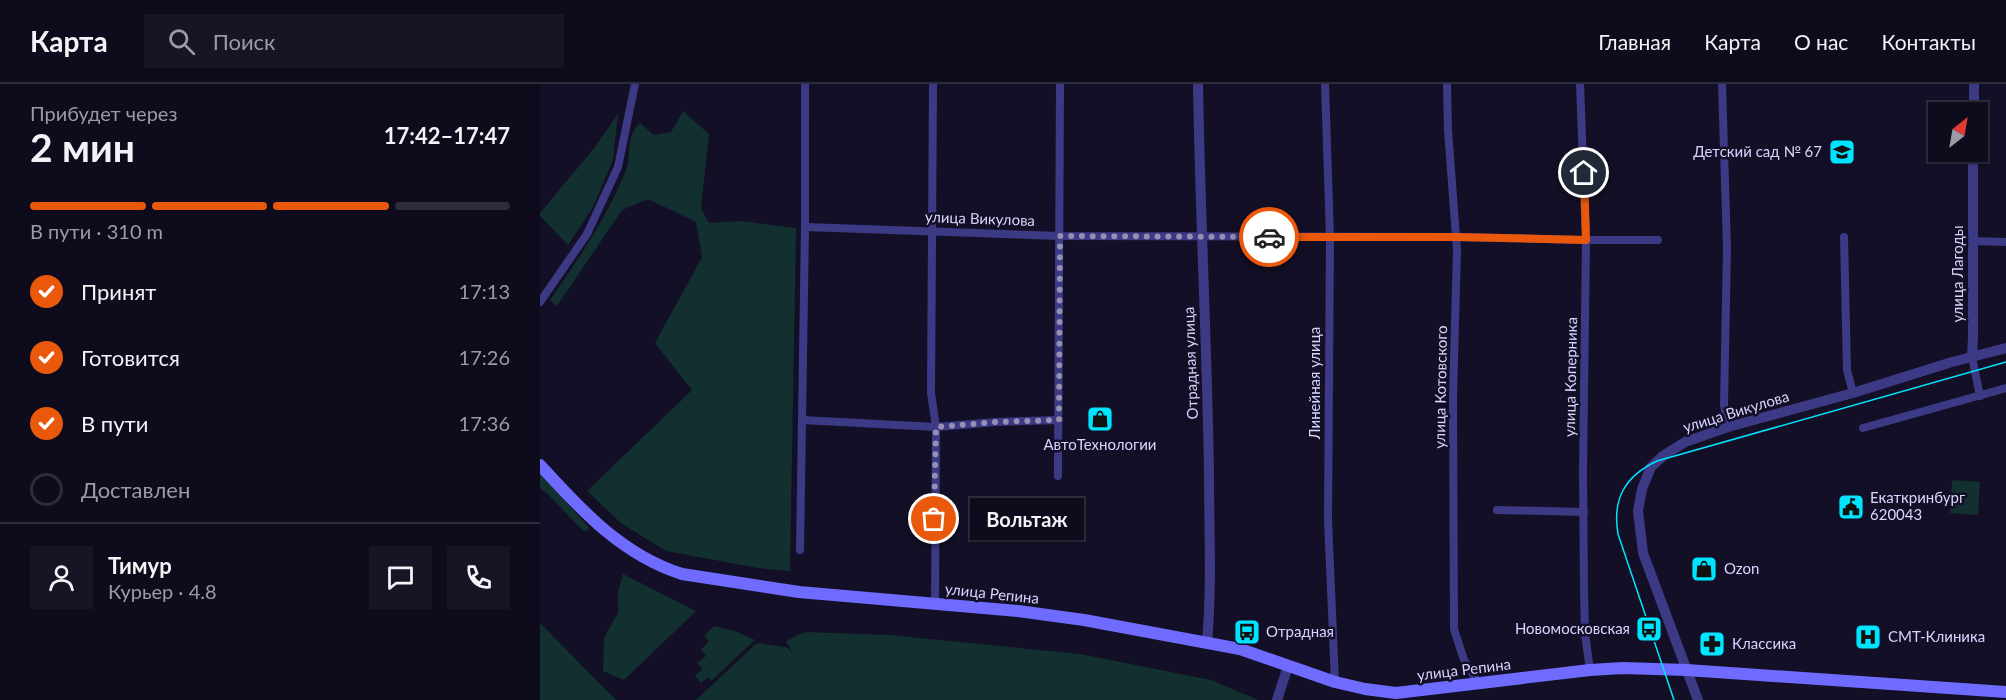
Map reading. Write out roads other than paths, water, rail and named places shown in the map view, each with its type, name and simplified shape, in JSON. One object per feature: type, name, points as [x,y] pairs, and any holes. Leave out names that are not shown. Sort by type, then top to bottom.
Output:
[{"type":"main road","name":"улица Репина","points":[[540,465],[578,507],[612,538],[664,568],[682,574],[799,592],[935,603],[1062,617],[1207,642],[1240,650],[1335,682],[1365,689],[1396,693],[1590,670],[1687,670],[1978,695],[2006,692]]},
{"type":"street","points":[[540,302],[587,234],[618,167],[635,84]]},
{"type":"street","points":[[800,550],[805,84]]},
{"type":"street","points":[[933,84],[931,393],[936,427],[935,603]]},
{"type":"street","points":[[1058,476],[1060,84]]},
{"type":"street","name":"Отрадная улица","points":[[1198,84],[1201,238],[1207,364],[1209,623],[1207,642]]},
{"type":"street","name":"Линейная улица","points":[[1325,84],[1330,237],[1328,520],[1335,682]]},
{"type":"street","name":"улица Котовского","points":[[1447,84],[1456,237],[1453,398],[1454,630],[1464,660],[1479,684]]},
{"type":"street","name":"улица Коперника","points":[[1580,84],[1586,240],[1585,634],[1590,670]]},
{"type":"street","points":[[1722,84],[1727,248],[1724,405],[1728,427]]},
{"type":"street","points":[[1974,84],[1974,102]]},
{"type":"street","name":"улица Лагоды","points":[[1973,162],[1974,337],[1972,357],[1980,396]]},
{"type":"street","name":"улица Викулова","points":[[805,227],[1060,236],[1658,240]]},
{"type":"street","points":[[1844,237],[1847,370],[1853,393]]},
{"type":"street","points":[[1973,241],[2006,242]]},
{"type":"street","name":"улица Викулова","points":[[1698,700],[1643,553],[1639,500],[1651,467],[1685,442],[1728,427],[2006,348]]},
{"type":"street","points":[[1863,428],[2006,388]]},
{"type":"street","points":[[802,420],[936,427],[1059,420]]},
{"type":"street","points":[[1497,510],[1584,512]]},
{"type":"street","points":[[1277,700],[1288,666]]},
{"type":"tram line","points":[[1674,700],[1618,534],[1619,499],[1629,481],[1657,461],[2006,362]]},
{"type":"place","name":"Детский сад № 67","points":[[1842,152]]},
{"type":"place","name":"АвтоТехнологии","points":[[1100,419]]},
{"type":"place","name":"Екаткринбург 620043","points":[[1851,507]]},
{"type":"place","name":"Вольтаж","points":[[934,519]]},
{"type":"place","name":"Ozon","points":[[1704,569]]},
{"type":"place","name":"Новомосковская","points":[[1649,629]]},
{"type":"place","name":"Отрадная","points":[[1247,632]]},
{"type":"place","name":"СМТ-Клиника","points":[[1868,637]]},
{"type":"place","name":"Классика","points":[[1712,644]]}]
